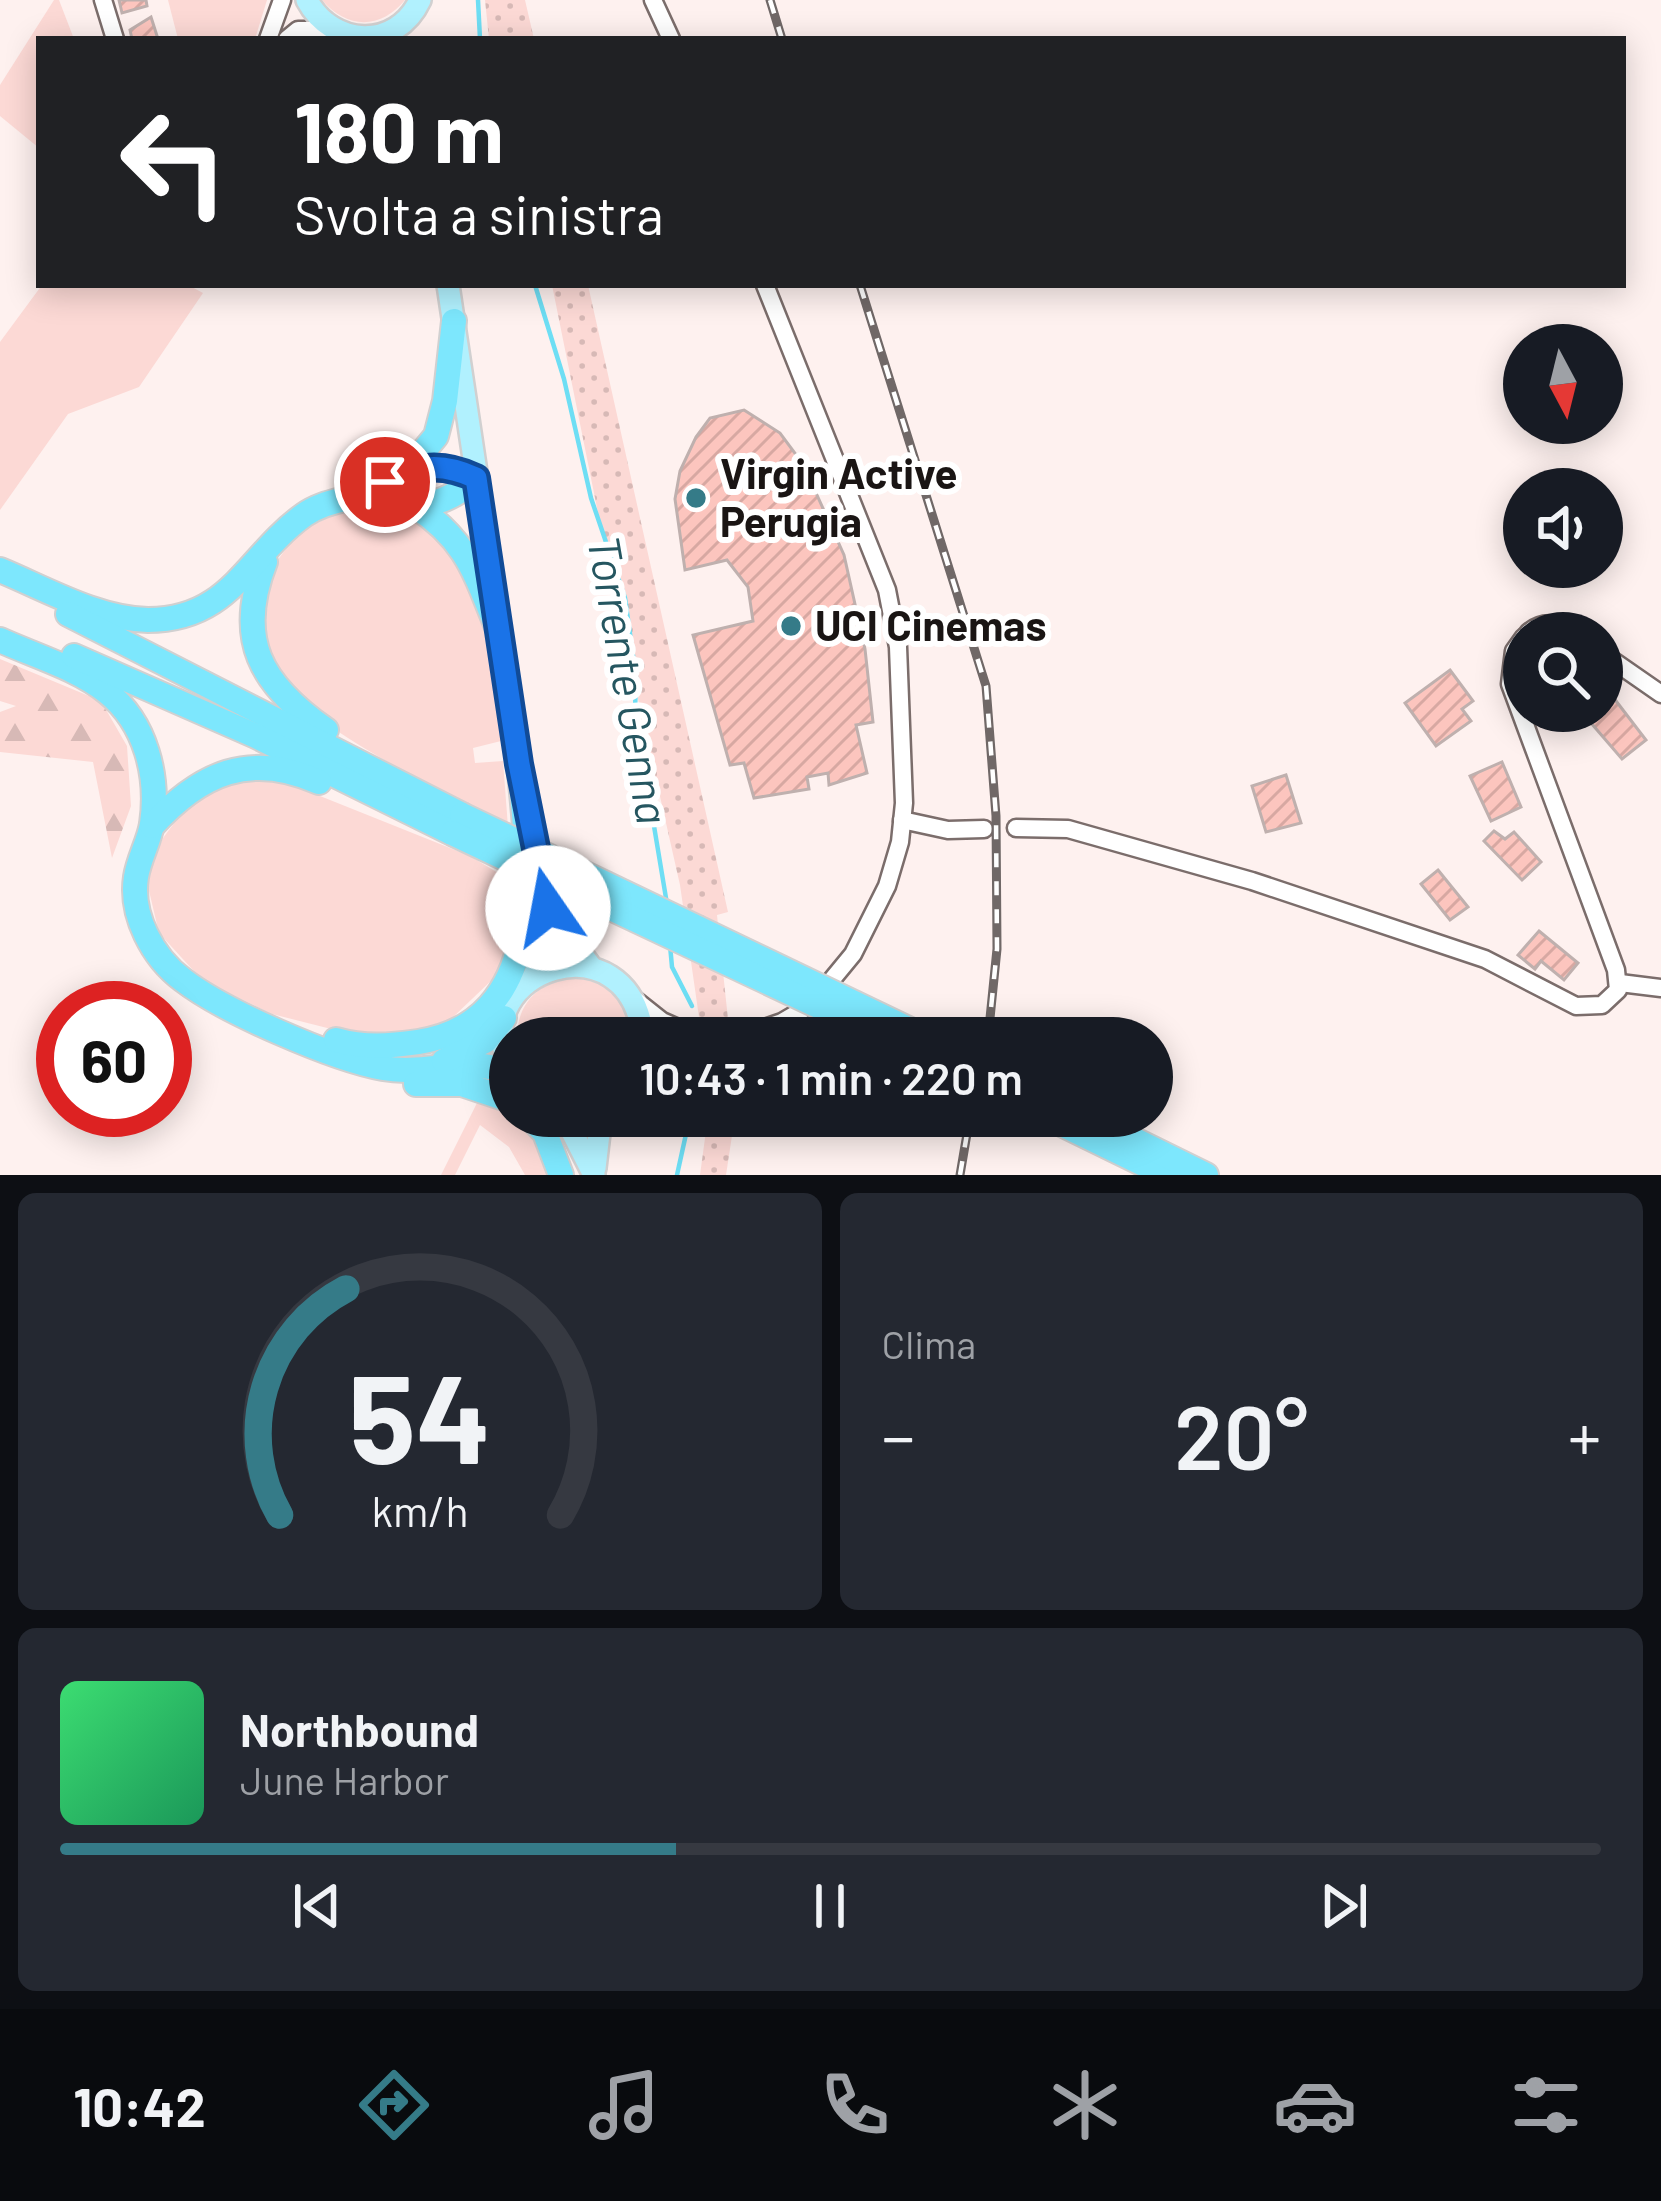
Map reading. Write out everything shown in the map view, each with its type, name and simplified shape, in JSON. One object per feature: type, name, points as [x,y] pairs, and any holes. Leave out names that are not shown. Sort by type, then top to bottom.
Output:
[{"type":"highway","points":[[408,470],[436,436],[454,321]]},
{"type":"highway","points":[[0,570],[123,618],[181,616],[214,602],[306,513],[332,500],[362,494],[408,470],[442,465],[476,478],[458,494],[415,506]]},
{"type":"highway","points":[[362,494],[415,506],[445,526],[468,557],[498,629]]},
{"type":"highway","points":[[271,548],[251,611],[252,638],[273,685],[303,714],[415,782],[454,819]]},
{"type":"highway","points":[[0,584],[114,636],[454,819],[845,1017]]},
{"type":"highway","points":[[0,628],[454,819],[882,1017]]},
{"type":"highway","points":[[0,640],[92,681],[129,713],[146,746],[153,779],[152,826],[135,883],[139,916],[163,963],[204,995],[361,1073],[417,1084],[461,1084],[489,1093]]},
{"type":"highway","points":[[286,1034],[320,1036],[357,1046],[394,1045],[450,1033],[490,1003],[517,959],[528,901],[519,764]]},
{"type":"highway","points":[[152,826],[196,785],[243,768],[270,767],[306,776],[408,823],[454,819]]},
{"type":"highway","points":[[286,1034],[383,1068],[489,1065]]},
{"type":"highway","points":[[425,1068],[489,1036]]},
{"type":"highway","points":[[547,1137],[561,1175]]},
{"type":"highway","points":[[1088,1137],[1166,1175]]},
{"type":"highway","points":[[1129,1137],[1206,1175]]},
{"type":"main road","points":[[307,0],[333,30],[359,36]]},
{"type":"main road","points":[[376,36],[391,32],[418,4]]},
{"type":"main road","points":[[415,36],[418,4]]},
{"type":"main road","points":[[448,288],[519,764],[548,908],[547,945],[532,978]]},
{"type":"main road","points":[[548,908],[591,967]]},
{"type":"main road","points":[[505,1017],[532,978],[550,968],[591,967],[608,974],[633,998],[638,1017]]},
{"type":"main road","points":[[575,1137],[594,1175]]},
{"type":"main road","points":[[594,1175],[599,1137]]},
{"type":"street","points":[[103,0],[114,36]]},
{"type":"street","points":[[269,36],[282,0]]},
{"type":"street","points":[[653,0],[670,36]]},
{"type":"street","points":[[290,36],[298,30],[333,30]]},
{"type":"street","points":[[766,288],[887,590],[898,647],[902,820],[887,886],[853,954],[811,1005],[787,1017]]},
{"type":"street","points":[[1623,668],[1661,694]]},
{"type":"street","points":[[1016,828],[1068,829],[1252,881],[1485,959],[1576,1006],[1602,1005],[1620,983],[1528,732]]},
{"type":"street","points":[[902,820],[948,830],[984,829]]},
{"type":"street","points":[[1620,983],[1661,988]]},
{"type":"street","points":[[633,998],[657,1017]]},
{"type":"green space","points":[[54,0],[59,0],[73,36],[36,36],[36,146],[0,116],[0,85]]},
{"type":"green space","points":[[168,0],[267,0],[256,36],[177,36]]},
{"type":"green space","points":[[322,0],[405,0],[385,17],[364,22],[342,16]]},
{"type":"green space","points":[[485,0],[525,0],[533,36],[489,36]]},
{"type":"green space","points":[[40,288],[194,288],[203,293],[139,387],[68,414],[0,510],[0,342]]},
{"type":"green space","points":[[553,288],[589,288],[728,912],[717,915],[728,1017],[699,1017],[680,885]]},
{"type":"green space","points":[[378,505],[445,539],[472,588],[486,640],[501,741],[473,748],[475,763],[503,761],[508,827],[384,760],[319,718],[278,679],[267,655],[260,627],[261,600],[279,558],[313,525]]},
{"type":"green space","points":[[0,659],[101,701],[127,746],[131,806],[112,858],[93,762],[0,752],[0,712],[16,706],[0,701]]},
{"type":"green space","points":[[238,779],[280,780],[470,856],[513,882],[512,939],[494,978],[450,1020],[390,1038],[347,1033],[272,1014],[203,981],[159,933],[146,878],[163,838],[189,803]]},
{"type":"green space","points":[[573,976],[597,983],[614,995],[627,1017],[520,1017],[532,996]]},
{"type":"green space","points":[[479,1099],[489,1104],[489,1132],[480,1125],[455,1175],[441,1175]]},
{"type":"green space","points":[[496,1137],[530,1137],[550,1175],[525,1175],[509,1147]]},
{"type":"green space","points":[[705,1137],[732,1137],[726,1175],[700,1175]]},
{"type":"building","points":[[119,0],[146,0],[147,6],[122,13]]},
{"type":"building","points":[[151,17],[157,36],[131,36],[130,30]]},
{"type":"building","points":[[744,410],[780,433],[803,464],[844,555],[865,649],[873,722],[856,725],[867,773],[829,785],[828,773],[807,777],[809,789],[754,798],[744,763],[730,765],[693,635],[753,621],[748,587],[727,560],[685,570],[675,499],[680,471],[710,418]]},
{"type":"building","points":[[1450,670],[1473,701],[1462,709],[1471,721],[1436,746],[1405,703]]},
{"type":"building","points":[[1623,710],[1646,740],[1622,759],[1599,732],[1623,732]]},
{"type":"building","points":[[1502,762],[1521,807],[1491,821],[1470,776]]},
{"type":"building","points":[[1286,775],[1301,823],[1266,832],[1252,786]]},
{"type":"building","points":[[1494,831],[1505,839],[1514,832],[1541,862],[1522,880],[1484,841]]},
{"type":"building","points":[[1438,870],[1468,907],[1450,920],[1421,884]]},
{"type":"building","points":[[1539,931],[1578,963],[1564,980],[1541,961],[1535,969],[1518,955]]},
{"type":"waterway","name":"Torrente Genna","points":[[478,0],[480,36]]},
{"type":"waterway","name":"Torrente Genna","points":[[536,288],[564,379],[591,498],[625,598],[636,677],[635,712],[667,904]]},
{"type":"waterway","name":"Torrente Genna","points":[[670,945],[672,967],[692,1006]]},
{"type":"waterway","name":"Torrente Genna","points":[[677,1175],[685,1137]]},
{"type":"tunnel","points":[[984,829],[1016,828]]},
{"type":"railway","points":[[770,0],[781,36]]},
{"type":"railway","points":[[861,288],[986,686],[996,816],[997,949],[990,1017]]},
{"type":"railway","points":[[960,1175],[966,1137]]},
{"type":"place","name":"Virgin Active Perugia","points":[[696,498]]},
{"type":"place","name":"UCI Cinemas","points":[[791,626]]},
{"type":"route","points":[[385,482],[408,470],[442,465],[476,478],[519,764],[548,908]]}]
